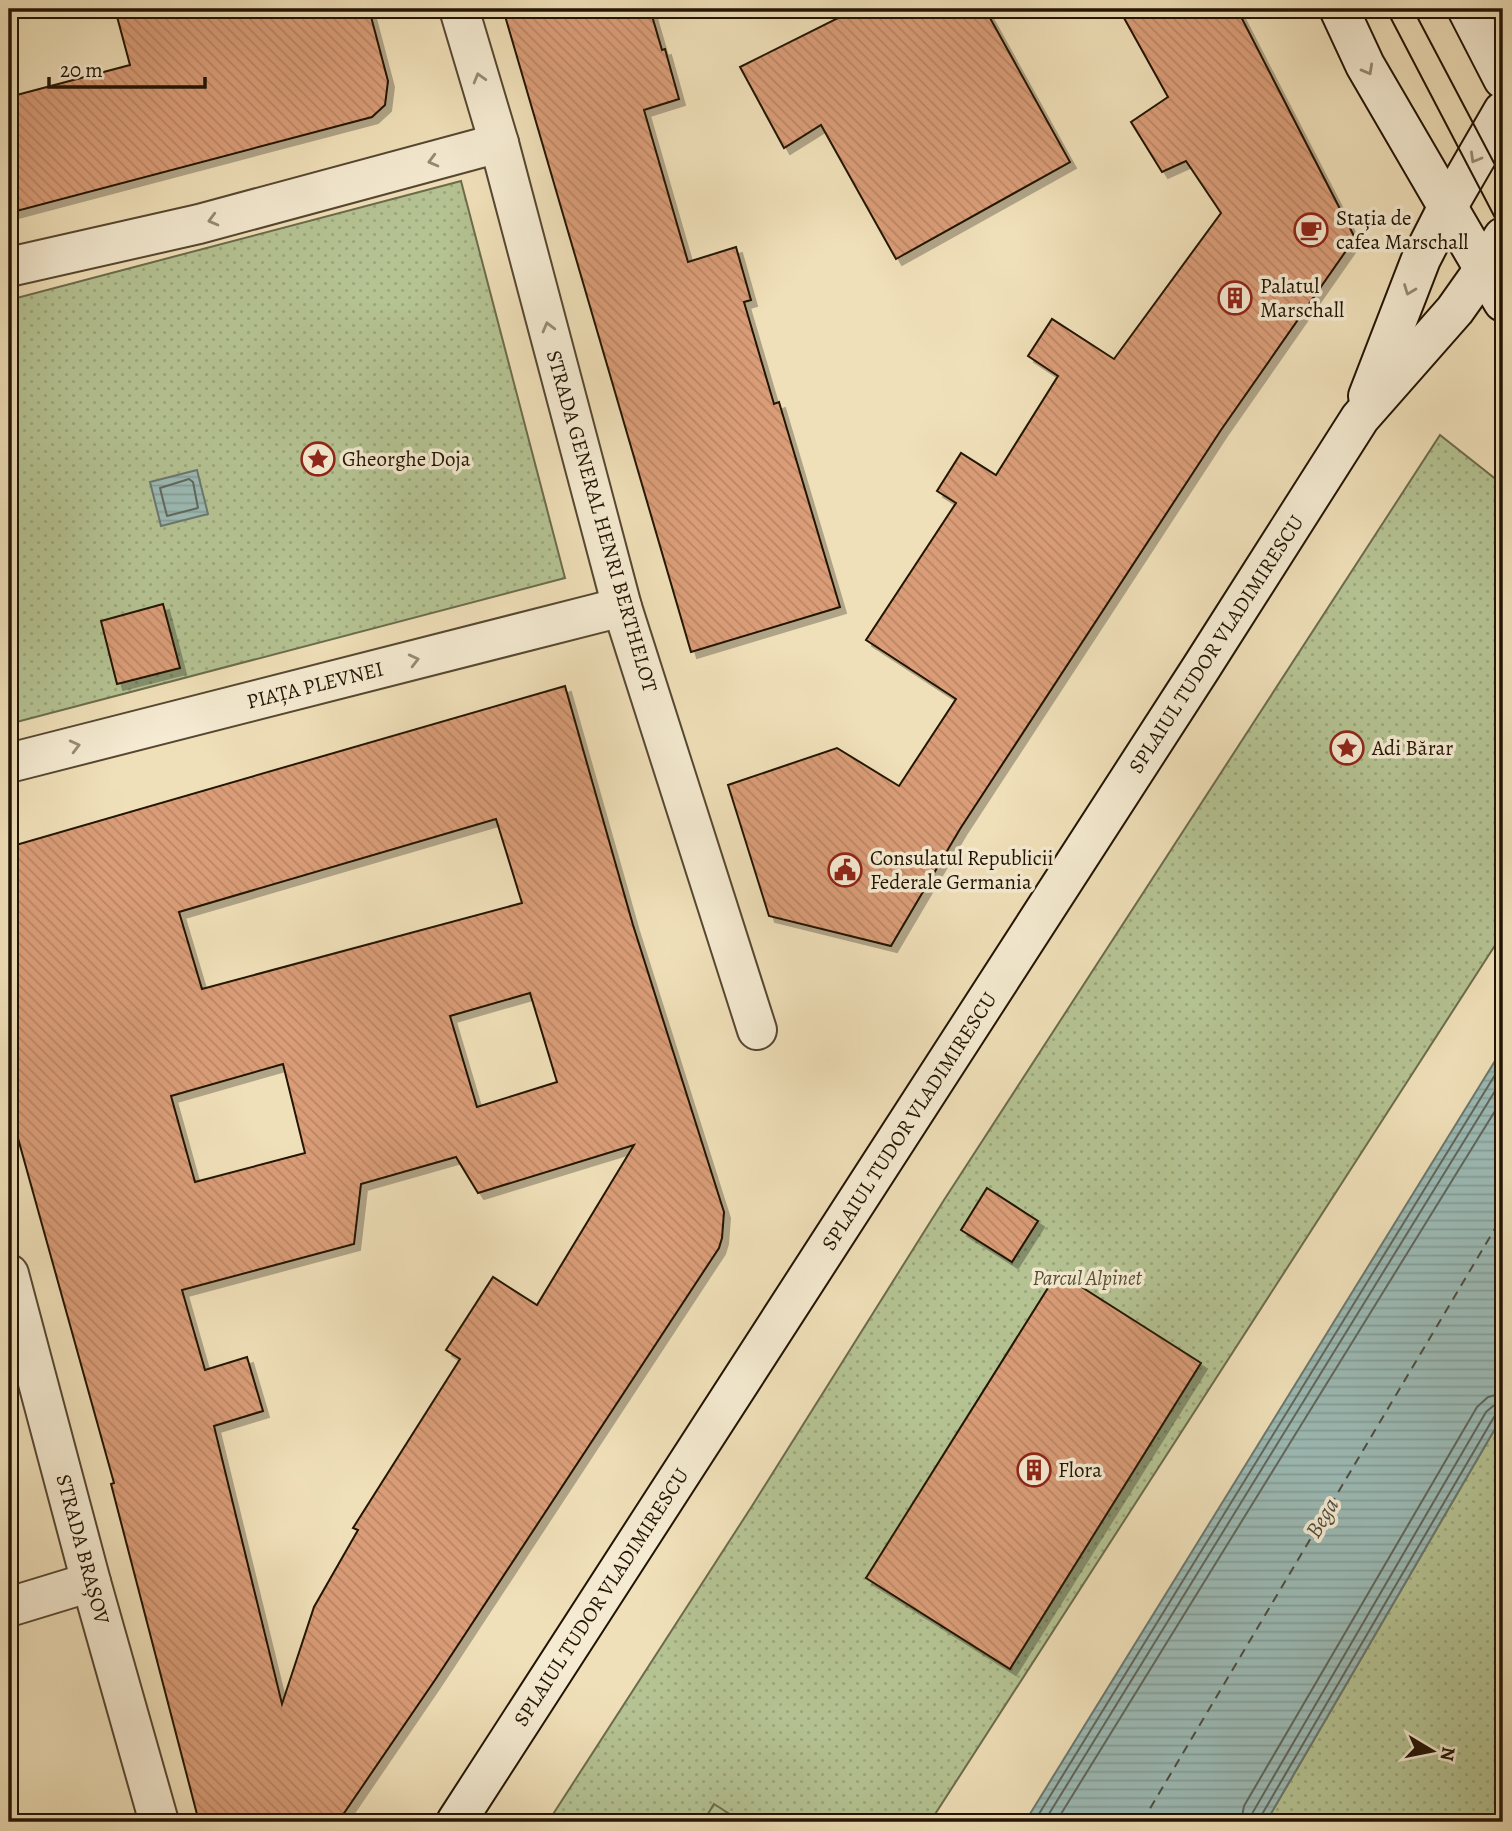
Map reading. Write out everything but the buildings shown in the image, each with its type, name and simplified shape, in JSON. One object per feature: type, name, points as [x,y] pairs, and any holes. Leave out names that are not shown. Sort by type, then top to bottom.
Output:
[{"type":"street","name":"STRADA GENERAL HENRI BERTHELOT","points":[[459,9],[499,143],[622,607],[757,1030]]},
{"type":"street","points":[[1339,9],[1365,65],[1503,302]]},
{"type":"street","points":[[1467,9],[1503,79]]},
{"type":"street","name":"SPLAIUL TUDOR VLADIMIRESCU","points":[[1360,418],[1421,259],[1503,111]]},
{"type":"street","points":[[9,267],[199,224],[499,143]]},
{"type":"street","name":"SPLAIUL TUDOR VLADIMIRESCU","points":[[456,1822],[1194,680],[1360,418],[1455,310],[1503,237]]},
{"type":"street","name":"PIAȚA PLEVNEI","points":[[9,763],[622,607]]},
{"type":"street","name":"STRADA BRAȘOV","points":[[9,1274],[91,1582],[159,1822]]},
{"type":"street","points":[[9,1607],[91,1582]]},
{"type":"green space","points":[[461,181],[565,578],[9,724],[9,300]]},
{"type":"green space","name":"Parcul Alpinet","points":[[1440,435],[1498,481],[1503,490],[1503,933],[930,1822],[548,1822],[752,1506],[944,1200]]},
{"type":"green space","points":[[1503,1415],[1503,1822],[1266,1822]]},
{"type":"green space","points":[[714,1804],[742,1822],[703,1822]]},
{"type":"water","points":[[197,470],[208,514],[161,526],[150,482]]},
{"type":"water","name":"Bega","points":[[1503,1048],[1503,1415],[1266,1822],[1025,1822]]},
{"type":"ferry route","points":[[1142,1822],[1503,1215]]},
{"type":"tram line","points":[[1386,9],[1503,233]]},
{"type":"tram line","points":[[1413,9],[1503,180]]},
{"type":"place","name":"Stația de cafea Marschall","points":[[1311,230]]},
{"type":"place","name":"Palatul Marschall","points":[[1235,298]]},
{"type":"place","name":"Gheorghe Doja","points":[[318,459]]},
{"type":"place","name":"Adi Bărar","points":[[1347,748]]},
{"type":"place","name":"Consulatul Republicii Federale Germania","points":[[845,870]]},
{"type":"place","name":"Flora","points":[[1034,1470]]}]
